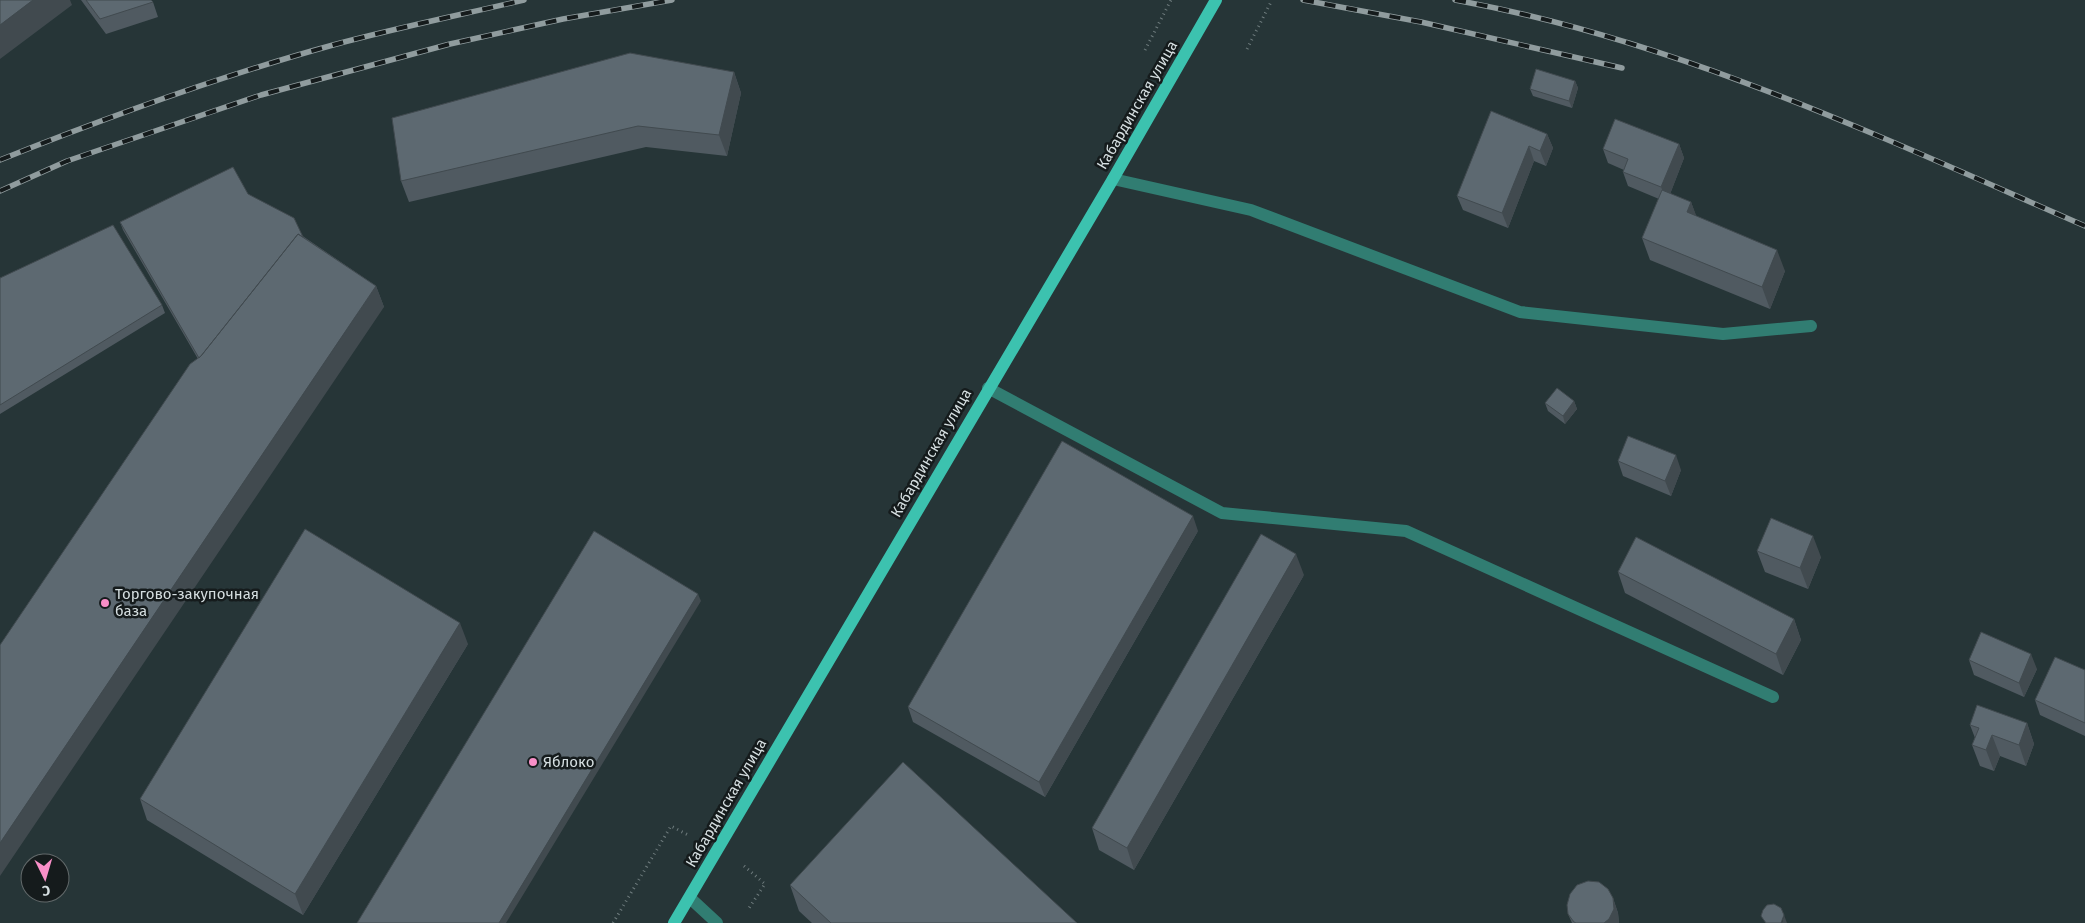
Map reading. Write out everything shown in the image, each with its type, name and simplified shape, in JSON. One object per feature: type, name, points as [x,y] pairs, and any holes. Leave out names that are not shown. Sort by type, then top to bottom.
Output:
[{"type":"main road","name":"Кабардинская улица","points":[[674,923],[1113,179],[1216,0]]},
{"type":"street","points":[[1113,179],[1251,210],[1520,312],[1723,334],[1811,326]]},
{"type":"street","points":[[988,388],[1222,513],[1406,532],[1773,697]]},
{"type":"street","points":[[690,898],[717,923]]},
{"type":"path","points":[[1146,50],[1172,0]]},
{"type":"path","points":[[1247,48],[1272,0]]},
{"type":"path","points":[[613,923],[671,826],[688,835]]},
{"type":"path","points":[[744,866],[765,884],[749,908]]},
{"type":"building","points":[[0,0],[33,0],[0,25]]},
{"type":"building","points":[[86,0],[151,0],[153,2],[100,19]]},
{"type":"building","points":[[630,53],[734,72],[719,135],[638,126],[401,181],[392,118]]},
{"type":"building","points":[[1536,69],[1575,81],[1569,101],[1530,89]]},
{"type":"building","points":[[1491,111],[1547,134],[1540,151],[1529,146],[1502,213],[1457,196]]},
{"type":"building","points":[[1615,119],[1679,144],[1661,187],[1623,172],[1628,159],[1603,149]]},
{"type":"building","points":[[233,167],[248,194],[294,218],[303,237],[298,234],[199,358],[120,222]]},
{"type":"building","points":[[1662,190],[1691,202],[1687,212],[1777,250],[1762,287],[1642,238]]},
{"type":"building","points":[[113,225],[162,305],[0,405],[0,278]]},
{"type":"building","points":[[298,234],[376,286],[0,843],[0,645],[190,364],[201,356]]},
{"type":"building","points":[[1557,388],[1574,401],[1563,416],[1545,403]]},
{"type":"building","points":[[1628,436],[1676,455],[1665,481],[1618,461]]},
{"type":"building","points":[[1062,441],[1193,516],[1039,782],[908,707]]},
{"type":"building","points":[[1771,518],[1813,536],[1800,568],[1757,551]]},
{"type":"building","points":[[305,529],[460,623],[295,894],[140,799]]},
{"type":"building","name":"Яблоко","points":[[594,531],[698,594],[499,923],[357,923]]},
{"type":"building","points":[[1261,534],[1296,554],[1127,848],[1092,828]]},
{"type":"building","points":[[1636,537],[1794,619],[1776,654],[1618,572]]},
{"type":"building","points":[[1981,632],[2031,654],[2019,683],[1969,660]]},
{"type":"building","points":[[2055,657],[2085,670],[2085,723],[2035,700]]},
{"type":"building","points":[[1977,705],[2027,723],[2019,745],[1992,735],[1986,750],[1972,745],[1979,728],[1970,725]]},
{"type":"building","points":[[903,762],[1077,923],[831,923],[790,885]]},
{"type":"building","points":[[1588,881],[1599,882],[1608,889],[1613,898],[1614,909],[1609,919],[1604,923],[1576,923],[1568,914],[1567,905],[1570,894],[1577,885]]},
{"type":"building","points":[[1774,904],[1781,908],[1784,915],[1781,923],[1766,923],[1761,916],[1763,910],[1767,905]]},
{"type":"railway","points":[[0,160],[82,128],[248,70],[380,33],[524,0]]},
{"type":"railway","points":[[0,191],[67,161],[261,95],[450,44],[563,19],[672,0]]},
{"type":"railway","points":[[1303,0],[1421,22],[1622,68]]},
{"type":"railway","points":[[1455,0],[1537,18],[1618,40],[1698,66],[1854,126],[2085,226]]},
{"type":"place","name":"Торгово-закупочная база","points":[[105,603]]},
{"type":"place","name":"Яблоко","points":[[533,762]]}]
